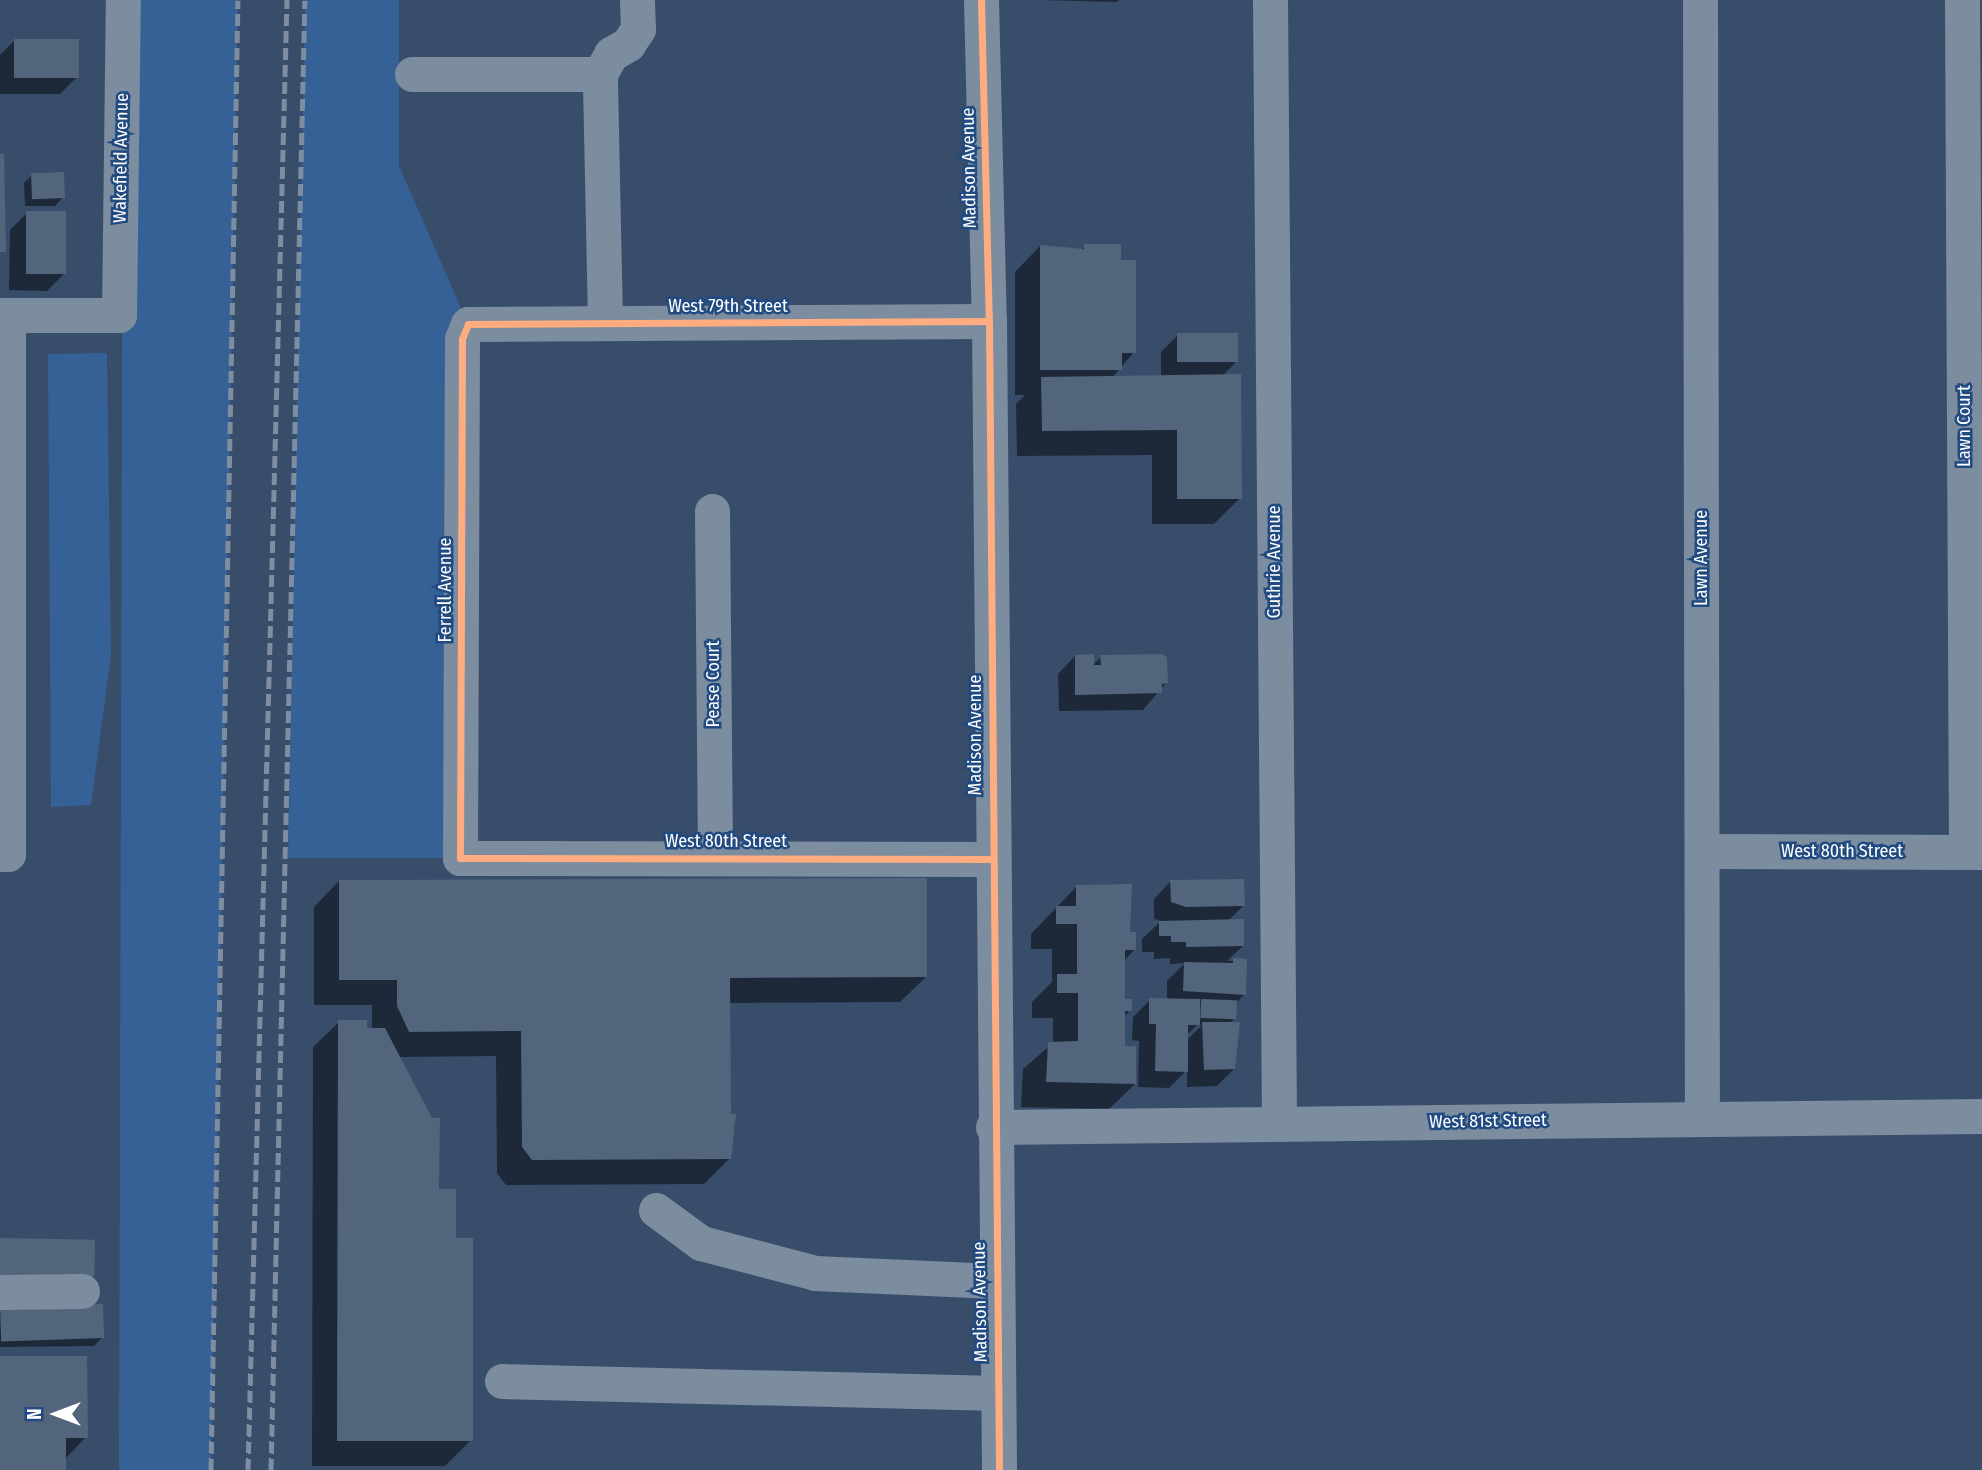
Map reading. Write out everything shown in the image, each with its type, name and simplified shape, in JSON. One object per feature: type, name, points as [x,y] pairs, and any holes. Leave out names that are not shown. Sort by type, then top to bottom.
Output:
[{"type":"street","name":"Wakefield Avenue","points":[[4,315],[119,315],[123,0]]},
{"type":"street","points":[[605,321],[600,74],[611,54],[628,44],[638,29],[637,0]]},
{"type":"street","name":"Madison Avenue","points":[[981,0],[989,321],[993,1127],[999,1470]]},
{"type":"street","name":"Guthrie Avenue","points":[[1270,0],[1279,1124]]},
{"type":"street","name":"Lawn Avenue","points":[[1700,0],[1702,1117]]},
{"type":"street","name":"Lawn Court","points":[[1962,0],[1974,851]]},
{"type":"street","points":[[412,74],[600,74]]},
{"type":"street","points":[[4,315],[4,854]]},
{"type":"street","name":"West 79th Street","points":[[468,324],[605,321],[989,321]]},
{"type":"street","name":"Ferrell Avenue","points":[[460,858],[462,340],[468,324]]},
{"type":"street","name":"Pease Court","points":[[712,510],[715,857]]},
{"type":"street","name":"West 80th Street","points":[[1702,851],[1974,851]]},
{"type":"street","name":"West 80th Street","points":[[460,858],[992,859]]},
{"type":"street","name":"West 81st Street","points":[[993,1127],[1702,1117],[1982,1116]]},
{"type":"street","points":[[656,1210],[701,1243],[815,1273],[996,1281]]},
{"type":"street","points":[[0,1292],[82,1292]]},
{"type":"street","points":[[502,1381],[997,1393]]},
{"type":"shaded area","points":[[123,0],[238,0],[211,1470],[119,1470]]},
{"type":"shaded area","points":[[305,0],[399,0],[399,166],[468,324],[460,858],[288,858]]},
{"type":"shaded area","points":[[107,353],[111,655],[91,805],[51,807],[48,354]]},
{"type":"building","points":[[14,39],[79,39],[79,78],[14,78]]},
{"type":"building","points":[[0,154],[4,154],[6,252],[0,252]]},
{"type":"building","points":[[64,172],[65,198],[32,199],[31,173]]},
{"type":"building","points":[[26,211],[66,211],[66,274],[26,274]]},
{"type":"building","points":[[1084,244],[1121,244],[1121,260],[1136,260],[1136,353],[1122,353],[1122,370],[1040,370],[1040,245],[1084,249]]},
{"type":"building","points":[[1177,333],[1238,333],[1238,362],[1177,362]]},
{"type":"building","points":[[1241,374],[1242,499],[1177,499],[1177,430],[1042,431],[1041,377]]},
{"type":"building","points":[[1094,654],[1094,665],[1101,665],[1100,655],[1162,654],[1167,657],[1168,683],[1162,684],[1162,693],[1075,695],[1075,655]]},
{"type":"building","points":[[927,878],[927,977],[730,978],[731,1114],[736,1114],[731,1159],[532,1160],[522,1147],[521,1031],[409,1032],[397,1006],[397,980],[339,980],[339,880]]},
{"type":"building","points":[[1244,879],[1245,906],[1186,907],[1171,902],[1170,880]]},
{"type":"building","points":[[1132,884],[1130,932],[1136,932],[1136,950],[1125,950],[1125,999],[1132,999],[1132,1011],[1125,1011],[1125,1046],[1136,1046],[1136,1084],[1046,1082],[1048,1042],[1078,1041],[1078,993],[1057,993],[1057,974],[1077,974],[1077,924],[1056,924],[1056,906],[1076,906],[1076,885]]},
{"type":"building","points":[[1244,919],[1244,946],[1186,947],[1186,942],[1171,942],[1171,936],[1159,936],[1159,921]]},
{"type":"building","points":[[1233,958],[1247,959],[1246,995],[1183,991],[1184,962],[1233,963]]},
{"type":"building","points":[[1149,998],[1200,999],[1200,1025],[1188,1025],[1188,1072],[1155,1071],[1156,1024],[1149,1024]]},
{"type":"building","points":[[1201,999],[1237,1000],[1236,1019],[1200,1018]]},
{"type":"building","points":[[338,1020],[367,1020],[367,1028],[385,1028],[432,1118],[440,1118],[439,1189],[456,1189],[456,1238],[473,1238],[473,1441],[337,1441]]},
{"type":"building","points":[[1202,1022],[1240,1022],[1235,1069],[1204,1070]]},
{"type":"building","points":[[0,1238],[95,1240],[94,1277],[0,1275]]},
{"type":"building","points":[[103,1304],[104,1338],[1,1342],[0,1308]]},
{"type":"building","points":[[0,1356],[87,1356],[88,1438],[66,1438],[66,1470],[0,1470]]},
{"type":"railway","points":[[211,1470],[238,0]]},
{"type":"railway","points":[[248,1470],[287,0]]},
{"type":"railway","points":[[271,1470],[305,0]]},
{"type":"cycle path","points":[[981,0],[989,321],[999,1470]]},
{"type":"cycle path","points":[[989,321],[468,324],[462,339],[460,858],[992,859]]}]
